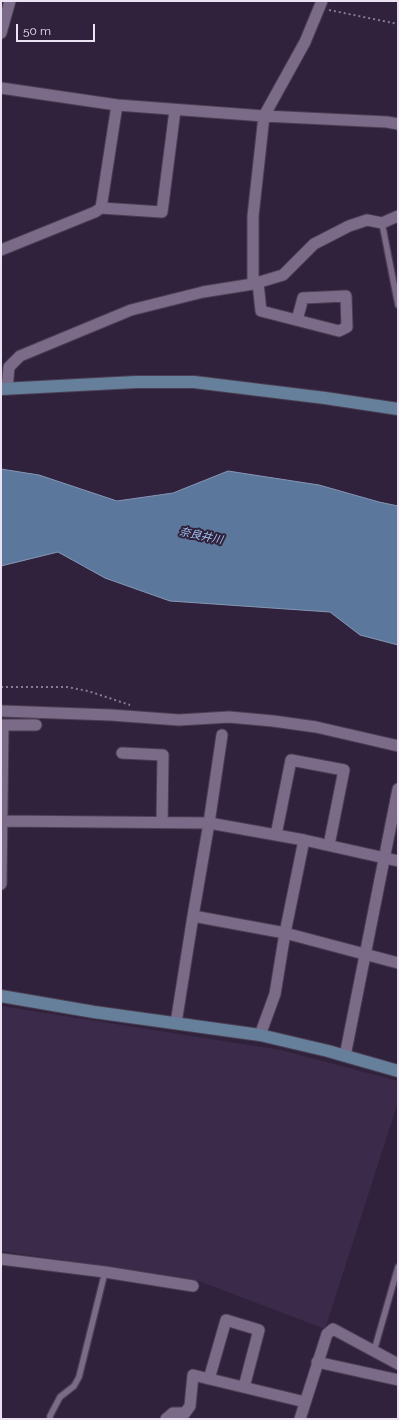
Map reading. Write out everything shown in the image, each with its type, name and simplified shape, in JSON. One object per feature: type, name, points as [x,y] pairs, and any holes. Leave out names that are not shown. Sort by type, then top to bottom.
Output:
[{"type":"street","points":[[1,34],[10,1]]},
{"type":"street","points":[[297,320],[303,298],[346,296],[347,327],[339,331],[261,311],[256,283],[253,216],[264,116],[305,42],[321,5]]},
{"type":"street","points":[[1,88],[117,105],[264,116],[387,122],[398,124]]},
{"type":"street","points":[[101,208],[117,105]]},
{"type":"street","points":[[1,250],[95,212],[101,208],[162,212],[175,110]]},
{"type":"street","points":[[397,408],[194,382],[136,382],[4,389],[9,367],[20,356],[131,310],[203,292],[256,283],[283,275],[314,244],[349,226],[367,220],[382,223],[398,216]]},
{"type":"street","points":[[1,711],[179,720],[229,717],[316,727],[398,746]]},
{"type":"street","points":[[1,884],[2,725],[36,725]]},
{"type":"street","points":[[176,1023],[222,735]]},
{"type":"street","points":[[122,753],[164,755],[162,823]]},
{"type":"street","points":[[276,835],[291,760],[344,770],[329,845]]},
{"type":"street","points":[[345,1056],[398,789]]},
{"type":"street","points":[[2,821],[209,823],[329,845],[398,861]]},
{"type":"street","points":[[260,1035],[275,994],[285,933],[304,840]]},
{"type":"street","points":[[192,916],[285,933],[398,963]]},
{"type":"street","points":[[1,996],[94,1012],[260,1035],[398,1071]]},
{"type":"street","points":[[1,1258],[194,1286]]},
{"type":"street","points":[[209,1379],[226,1320],[259,1330],[244,1387]]},
{"type":"street","points":[[300,1419],[327,1334],[333,1329],[398,1364]]},
{"type":"street","points":[[317,1362],[398,1380]]},
{"type":"street","points":[[166,1419],[173,1414],[185,1413],[190,1406],[194,1375],[305,1402]]},
{"type":"lane","points":[[382,223],[398,305]]},
{"type":"lane","points":[[374,1351],[397,1278],[398,1267]]},
{"type":"lane","points":[[50,1419],[60,1397],[74,1386],[79,1377],[105,1272]]},
{"type":"path","points":[[321,5],[398,24]]},
{"type":"path","points":[[1,687],[67,688],[88,691],[130,705]]},
{"type":"shaded area","points":[[1,1006],[281,1050],[398,1081],[398,1102],[325,1329],[196,1280],[1,1251]]},
{"type":"water","name":"奈良井川","points":[[1,469],[39,475],[117,501],[173,493],[228,471],[319,485],[398,506],[398,645],[360,635],[330,612],[170,601],[105,578],[58,552],[1,566]]}]
